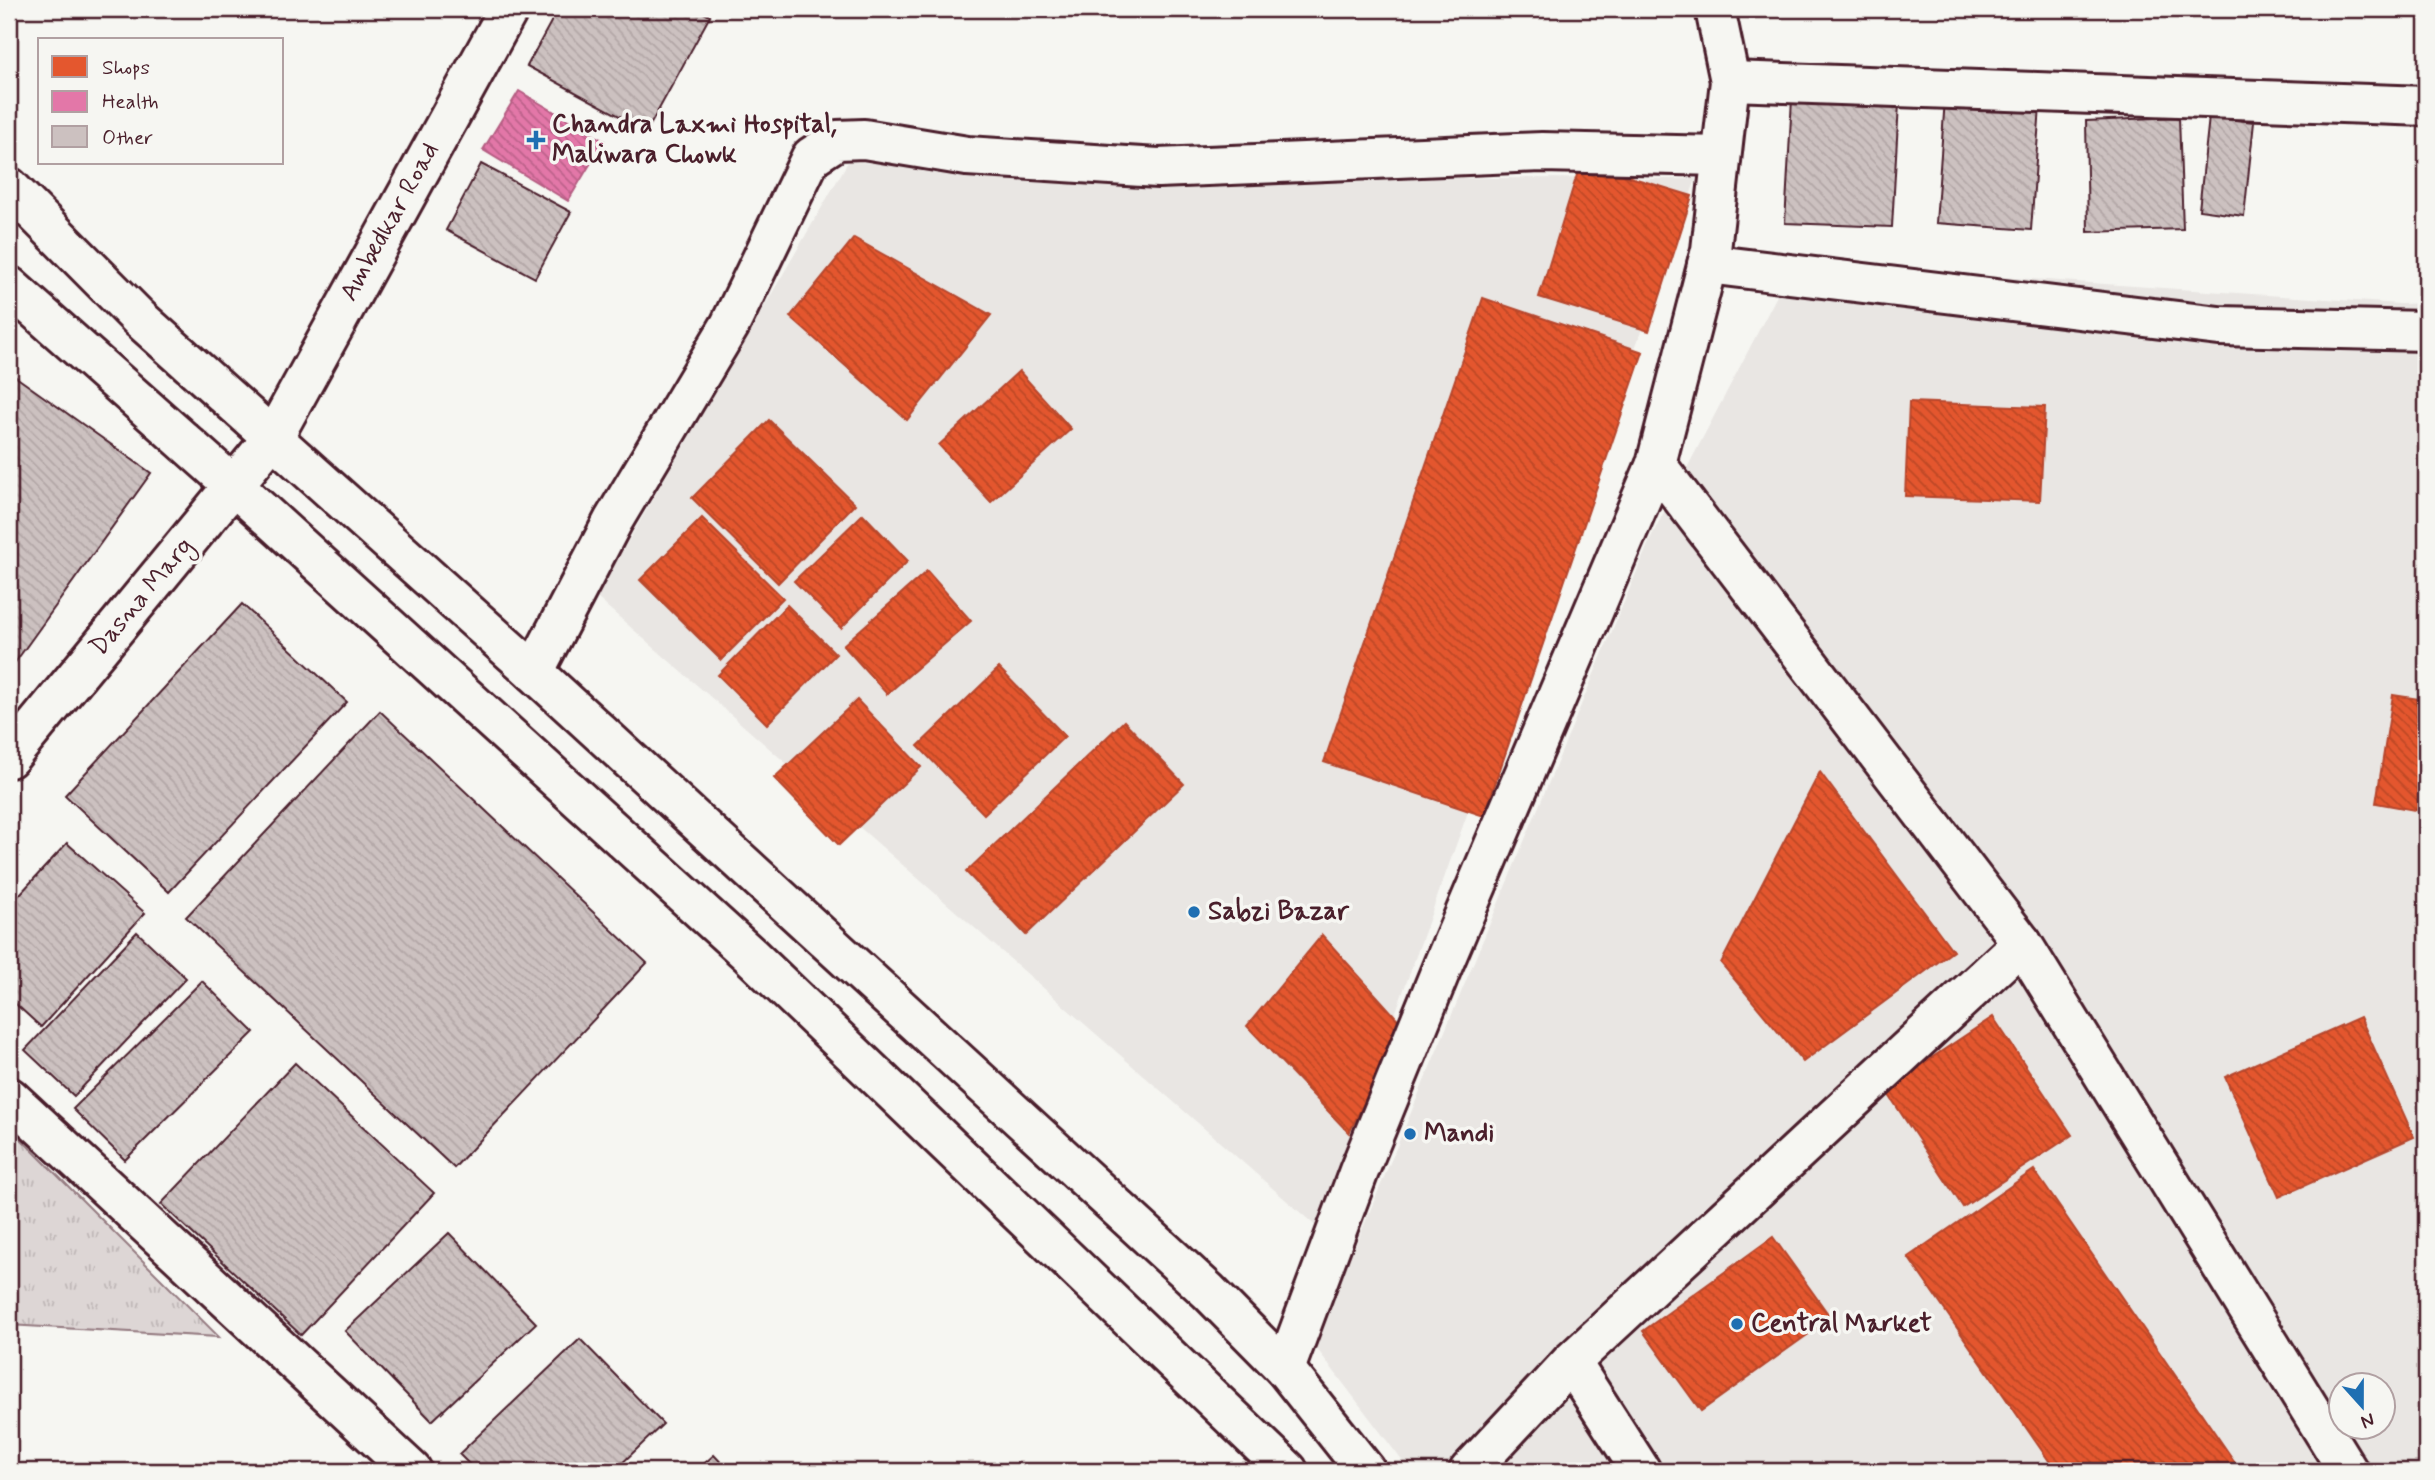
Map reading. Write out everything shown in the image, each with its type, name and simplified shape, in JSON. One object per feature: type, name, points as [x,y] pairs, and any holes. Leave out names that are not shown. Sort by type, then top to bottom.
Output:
[{"type":"street","name":"Ambedkar Road","points":[[274,436],[509,9]]},
{"type":"street","points":[[1285,1370],[1359,1171],[1443,965],[1656,464],[1707,264],[1730,81],[1715,9]]},
{"type":"street","points":[[1730,81],[2426,106]]},
{"type":"street","points":[[534,672],[613,521],[730,325],[811,157],[836,140],[864,139],[967,156],[1158,168],[1542,152],[1721,156]]},
{"type":"street","points":[[9,187],[140,319],[274,436],[534,672],[1208,1291],[1285,1370],[1366,1471]]},
{"type":"street","points":[[1707,264],[2219,326],[2426,331]]},
{"type":"street","points":[[9,286],[234,486],[750,955],[1288,1471]]},
{"type":"street","name":"Dasna Marg","points":[[9,758],[274,436]]},
{"type":"street","points":[[1656,464],[2022,943],[2348,1471]]},
{"type":"street","points":[[1469,1471],[1571,1362],[2022,943]]},
{"type":"street","points":[[9,1097],[398,1465]]},
{"type":"street","points":[[1571,1362],[1642,1471]]},
{"type":"shaded area","name":"Sabzi Bazar","points":[[848,162],[1298,177],[1696,179],[1318,1228],[596,597]]},
{"type":"shaded area","points":[[1794,263],[2400,304],[2426,303],[2426,1471],[1410,1471],[1314,1345],[1652,535]]},
{"type":"green space","points":[[9,1127],[219,1337],[9,1325]]},
{"type":"building: Shops","points":[[1581,162],[1692,196],[1649,331],[1539,297]]},
{"type":"building: Shops","points":[[854,238],[991,315],[907,420],[790,317]]},
{"type":"building: Shops","points":[[1483,298],[1643,352],[1484,816],[1324,762]]},
{"type":"building: Shops","points":[[1019,371],[1071,429],[991,502],[939,445]]},
{"type":"building: Shops","points":[[1909,402],[2045,407],[2040,501],[1905,496]]},
{"type":"building: Shops","points":[[769,420],[855,504],[778,583],[692,498]]},
{"type":"building: Shops","points":[[863,514],[908,561],[841,628],[794,581]]},
{"type":"building: Shops","points":[[702,518],[783,598],[721,660],[640,580]]},
{"type":"building: Shops","points":[[927,571],[971,621],[887,694],[843,645]]},
{"type":"building: Shops","points":[[787,605],[836,654],[767,724],[718,675]]},
{"type":"building: Shops","points":[[999,668],[1065,736],[984,814],[918,746]]},
{"type":"building: Shops","points":[[2393,695],[2426,700],[2426,812],[2376,803]]},
{"type":"building: Shops","points":[[857,700],[921,767],[839,845],[774,778]]},
{"type":"building: Shops","points":[[1124,721],[1184,784],[1026,935],[966,872]]},
{"type":"building: Shops","points":[[1820,772],[1953,951],[1803,1062],[1721,963]]},
{"type":"building: Shops","points":[[1322,935],[1403,1025],[1349,1133],[1247,1026]]},
{"type":"building: Shops","points":[[1993,1017],[2072,1135],[1963,1207],[1885,1089]]},
{"type":"building: Shops","points":[[2360,1017],[2414,1137],[2279,1197],[2225,1077]]},
{"type":"building: Shops","points":[[2034,1170],[2241,1471],[2056,1471],[1908,1257]]},
{"type":"building: Shops","name":"Central Market","points":[[1773,1237],[1831,1318],[1701,1411],[1643,1331]]},
{"type":"building: Health","points":[[519,91],[604,141],[568,201],[483,150]]},
{"type":"building: Other","points":[[558,9],[696,9],[710,16],[647,131],[527,66]]},
{"type":"building: Other","points":[[1792,99],[1899,103],[1892,227],[1785,223]]},
{"type":"building: Other","points":[[1945,99],[2040,106],[2031,230],[1936,223]]},
{"type":"building: Other","points":[[2179,117],[2183,229],[2088,232],[2086,121]]},
{"type":"building: Other","points":[[2209,117],[2254,122],[2244,216],[2199,210]]},
{"type":"building: Other","points":[[481,164],[571,212],[535,278],[446,230]]},
{"type":"building: Other","points":[[9,372],[151,473],[9,671]]},
{"type":"building: Other","points":[[242,604],[347,702],[169,892],[65,795]]},
{"type":"building: Other","points":[[380,711],[647,963],[454,1168],[186,917]]},
{"type":"building: Other","points":[[67,843],[145,913],[41,1027],[9,998],[9,906]]},
{"type":"building: Other","points":[[137,932],[186,978],[74,1096],[25,1050]]},
{"type":"building: Other","points":[[202,981],[254,1032],[125,1160],[73,1109]]},
{"type":"building: Other","points":[[295,1063],[434,1193],[301,1335],[161,1204]]},
{"type":"building: Other","points":[[449,1233],[536,1323],[432,1421],[345,1331]]},
{"type":"building: Other","points":[[580,1339],[663,1424],[614,1471],[476,1471],[459,1454]]},
{"type":"building: Other","points":[[10,1427],[11,1471],[9,1471]]},
{"type":"building: Other","points":[[714,1455],[729,1471],[696,1471]]},
{"type":"place","name":"Chandra Laxmi Hospital, Maliwara Chowk","points":[[536,140]]},
{"type":"place","name":"Sabzi Bazar","points":[[1194,912]]},
{"type":"place","name":"Mandi","points":[[1410,1134]]},
{"type":"place","name":"Central Market","points":[[1737,1324]]}]
